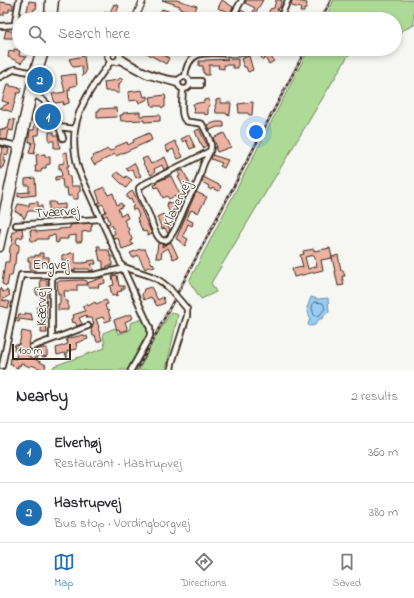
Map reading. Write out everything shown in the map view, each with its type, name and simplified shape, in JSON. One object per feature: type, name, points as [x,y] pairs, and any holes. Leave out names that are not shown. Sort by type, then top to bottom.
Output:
[{"type":"main road","points":[[49,0],[49,12]]},
{"type":"main road","points":[[54,12],[55,0]]},
{"type":"main road","points":[[0,225],[38,56]]},
{"type":"main road","points":[[0,248],[33,95],[43,56]]},
{"type":"street","points":[[17,12],[19,0]]},
{"type":"street","points":[[139,12],[143,0]]},
{"type":"street","points":[[235,12],[242,0]]},
{"type":"street","points":[[283,12],[288,0]]},
{"type":"street","points":[[0,26],[12,26]]},
{"type":"street","points":[[108,56],[111,61]]},
{"type":"street","points":[[111,61],[115,62],[119,59],[120,56]]},
{"type":"street","points":[[179,82],[184,77],[187,65],[194,57],[197,56]]},
{"type":"street","points":[[119,59],[146,75],[179,82]]},
{"type":"street","points":[[111,61],[87,96],[79,112],[75,129],[74,150],[78,168],[117,257],[124,267],[128,282],[150,328],[150,336],[131,370]]},
{"type":"street","points":[[0,77],[15,69],[33,73]]},
{"type":"street","points":[[184,77],[188,79],[190,83]]},
{"type":"street","points":[[179,82],[180,87],[183,89],[181,114],[187,122],[198,122],[202,124],[210,143],[210,151]]},
{"type":"street","points":[[190,83],[201,83]]},
{"type":"street","points":[[183,89],[190,83]]},
{"type":"street","points":[[33,95],[39,97],[49,106],[64,138]]},
{"type":"street","points":[[59,127],[75,129]]},
{"type":"street","points":[[0,142],[17,146]]},
{"type":"street","name":"Klavervej","points":[[210,151],[174,233],[170,238],[165,240],[161,239],[158,237],[153,228],[148,209],[139,194],[139,188],[144,184],[210,151]]},
{"type":"street","name":"Tværvej","points":[[16,225],[100,219]]},
{"type":"street","points":[[124,267],[155,277],[170,289],[187,309],[187,316],[171,370]]},
{"type":"street","name":"Engvej","points":[[2,366],[21,275],[94,275],[124,267]]},
{"type":"street","name":"Kærvej","points":[[52,275],[52,340]]},
{"type":"street","points":[[32,347],[88,326]]},
{"type":"green space","points":[[334,0],[414,0],[414,25],[402,31],[402,12],[328,12]]},
{"type":"green space","points":[[305,56],[348,56],[211,283],[216,292],[201,299],[189,281]]},
{"type":"green space","points":[[171,312],[178,315],[167,370],[139,370],[153,341]]},
{"type":"green space","points":[[143,319],[149,331],[128,370],[52,370],[54,366],[105,348],[103,333],[115,328],[119,334],[130,330],[130,323]]},
{"type":"water","points":[[311,297],[318,299],[328,298],[329,312],[325,314],[323,318],[318,320],[315,325],[309,326],[308,324],[310,319],[307,308]]},
{"type":"building","points":[[162,0],[177,0],[197,6],[194,12],[191,12],[179,8],[180,6]]},
{"type":"building","points":[[222,0],[233,7],[230,12],[218,8]]},
{"type":"building","points":[[247,0],[263,0],[256,12],[253,12],[255,8],[245,3]]},
{"type":"building","points":[[276,0],[282,0],[280,8],[277,10],[278,12],[269,12],[270,9],[274,8]]},
{"type":"building","points":[[292,0],[307,3],[304,12],[300,12],[301,8],[291,6]]},
{"type":"building","points":[[29,1],[36,2],[36,9],[34,9],[33,12],[27,12]]},
{"type":"building","points":[[0,2],[13,4],[13,9],[9,9],[9,12],[4,12],[4,15],[0,15]]},
{"type":"building","points":[[114,4],[119,6],[117,12],[110,12]]},
{"type":"building","points":[[162,9],[171,12],[160,12]]},
{"type":"building","points":[[6,30],[12,31],[12,38],[4,38]]},
{"type":"building","points":[[9,51],[12,52],[12,56],[27,57],[21,63],[8,57]]},
{"type":"building","points":[[84,56],[86,72],[83,76],[81,66],[73,67],[69,59]]},
{"type":"building","points":[[152,56],[165,56],[169,58],[166,64]]},
{"type":"building","points":[[249,56],[253,70],[248,72],[241,59]]},
{"type":"building","points":[[270,56],[274,61],[269,64],[265,58],[263,60],[261,57]]},
{"type":"building","points":[[238,59],[238,68],[233,68],[233,65],[224,65],[224,69],[218,68],[219,65],[209,65],[209,75],[205,75],[205,73],[203,73],[203,66],[199,66],[199,61]]},
{"type":"building","points":[[76,74],[77,85],[70,87],[70,90],[68,90],[69,103],[63,105],[64,102],[55,103],[52,94],[65,92],[61,76]]},
{"type":"building","points":[[120,78],[123,80],[119,84],[119,93],[114,91],[105,91],[104,82],[118,80]]},
{"type":"building","points":[[7,84],[21,88],[20,93],[17,93],[12,112],[0,108],[9,103],[2,101]]},
{"type":"building","points":[[142,90],[144,97],[148,96],[148,99],[139,103],[138,100],[129,101],[128,92]]},
{"type":"building","points":[[165,95],[165,107],[162,108],[161,106],[152,106],[150,97]]},
{"type":"building","points":[[209,99],[210,106],[208,106],[208,114],[205,115],[204,113],[194,113],[193,104],[204,102],[204,100]]},
{"type":"building","points":[[221,99],[221,103],[231,103],[230,114],[227,115],[226,113],[216,113],[216,100]]},
{"type":"building","points":[[253,102],[252,115],[249,115],[248,113],[239,113],[238,104]]},
{"type":"building","points":[[116,108],[117,117],[97,118],[97,111],[99,111],[99,109]]},
{"type":"building","points":[[37,109],[47,111],[46,114],[50,114],[49,119],[41,117],[39,135],[34,135],[36,143],[34,154],[29,153],[32,142],[29,142],[29,138],[30,130],[34,130]]},
{"type":"building","points":[[140,112],[140,116],[160,115],[160,121],[121,121],[120,115],[123,115],[123,113]]},
{"type":"building","points":[[10,119],[15,120],[13,131],[9,130],[7,140],[0,138],[0,129],[8,129]]},
{"type":"building","points":[[216,122],[224,122],[224,127],[217,127],[210,130],[208,125]]},
{"type":"building","points":[[199,129],[207,145],[203,148],[195,131]]},
{"type":"building","points":[[49,132],[54,132],[54,135],[58,135],[60,148],[54,148],[54,141],[49,141]]},
{"type":"building","points":[[149,133],[152,140],[116,156],[115,154],[94,165],[91,159],[94,157],[93,156],[108,149],[110,151],[115,149],[115,147],[127,142],[128,145],[134,142],[133,140]]},
{"type":"building","points":[[224,133],[231,147],[217,152],[215,147],[217,147],[213,138]]},
{"type":"building","points":[[189,135],[195,147],[190,149],[186,140],[183,142],[181,139]]},
{"type":"building","points":[[175,141],[183,157],[178,159],[173,149],[168,152],[165,146]]},
{"type":"building","points":[[0,146],[9,149],[8,155],[5,154],[3,161],[5,161],[1,169],[0,156],[3,148]]},
{"type":"building","points":[[67,152],[69,166],[67,166],[68,176],[70,177],[71,186],[80,186],[78,199],[73,199],[73,196],[68,196],[67,188],[63,188],[62,179],[55,180],[55,177],[62,176],[61,168],[59,169],[59,164],[64,163],[63,153]]},
{"type":"building","points":[[45,154],[45,157],[50,157],[50,164],[46,165],[46,168],[42,168],[41,172],[36,172],[36,155]]},
{"type":"building","points":[[212,155],[228,160],[224,168],[220,166],[222,163],[211,159]]},
{"type":"building","points":[[147,157],[151,164],[165,157],[169,167],[164,170],[162,165],[154,169],[155,172],[151,175],[143,164],[142,159]]},
{"type":"building","points":[[134,163],[141,176],[136,178],[132,169],[128,171],[126,168]]},
{"type":"building","points":[[183,170],[191,186],[185,189],[178,177],[180,176],[178,172]]},
{"type":"building","points":[[117,172],[125,178],[126,176],[132,180],[126,188],[114,176]]},
{"type":"building","points":[[171,176],[183,201],[178,203],[175,196],[169,199],[167,196],[163,198],[158,187],[155,188],[154,185],[157,184],[156,182]]},
{"type":"building","points":[[203,177],[221,186],[219,191],[208,188],[209,186],[202,182]]},
{"type":"building","points":[[35,178],[36,195],[18,197],[18,193],[29,192],[29,185],[25,185],[25,179]]},
{"type":"building","points":[[104,187],[108,195],[113,193],[117,205],[121,203],[123,206],[118,209],[121,216],[126,213],[128,218],[124,220],[129,230],[133,245],[122,249],[118,238],[113,238],[112,235],[115,233],[112,225],[108,227],[107,224],[110,223],[107,215],[104,217],[102,213],[106,212],[104,206],[102,204],[99,206],[98,203],[100,202],[96,191]]},
{"type":"building","points":[[133,191],[152,234],[148,236],[146,231],[143,232],[137,218],[139,216],[136,209],[133,210],[132,207],[134,206],[131,199],[129,200],[127,197],[129,193]]},
{"type":"building","points":[[196,192],[207,197],[198,213],[191,210],[187,219],[193,222],[192,226],[188,224],[183,236],[188,239],[185,246],[181,243],[181,241],[176,239]]},
{"type":"building","points":[[38,202],[38,206],[42,206],[42,211],[28,211],[24,219],[22,215],[15,212],[18,204],[29,206],[29,203]]},
{"type":"building","points":[[49,202],[55,202],[56,205],[65,204],[65,209],[49,210]]},
{"type":"building","points":[[168,202],[174,204],[177,211],[177,216],[174,221],[168,219],[170,213],[167,206]]},
{"type":"building","points":[[163,214],[170,230],[168,234],[165,228],[162,229],[157,217]]},
{"type":"building","points":[[92,223],[91,231],[82,232],[82,241],[80,242],[76,242],[76,235],[68,236],[68,239],[59,239],[59,242],[56,243],[55,235],[48,236],[48,239],[37,239],[36,241],[31,241],[30,230],[36,230],[36,232],[59,230],[70,228],[70,225]]},
{"type":"building","points":[[22,228],[23,237],[17,238],[16,244],[19,245],[19,249],[18,253],[16,253],[12,276],[9,276],[7,286],[2,284],[5,262],[9,262],[10,247],[13,237],[11,237],[12,232],[16,232],[16,229]]},
{"type":"building","points":[[171,242],[178,257],[173,259],[168,248],[162,251],[161,258],[156,258],[158,243],[163,244],[162,247]]},
{"type":"building","points":[[97,246],[100,246],[100,250],[109,250],[110,256],[112,256],[112,266],[107,266],[107,268],[103,269],[103,261],[100,261]]},
{"type":"building","points":[[330,248],[332,258],[321,260],[323,270],[294,277],[292,269],[303,267],[300,255],[304,254],[303,251],[314,249],[314,251]],"holes":[[[314,255],[317,266],[308,269],[305,257]]]},
{"type":"building","points":[[140,249],[145,249],[155,267],[151,268],[150,266],[145,269],[138,255],[133,258],[130,253]]},
{"type":"building","points":[[39,253],[43,253],[43,257],[49,257],[49,262],[44,262],[44,264],[36,264],[36,270],[30,270],[30,261],[28,261],[28,257],[35,257],[35,255],[39,256]]},
{"type":"building","points":[[75,253],[75,263],[95,260],[96,264],[91,264],[94,270],[90,271],[89,269],[75,269],[75,271],[71,271],[69,260],[62,260],[62,255]]},
{"type":"building","points":[[338,255],[341,270],[343,270],[345,276],[342,276],[344,285],[338,286],[332,257]]},
{"type":"building","points":[[117,275],[119,286],[124,286],[124,289],[117,292],[118,295],[112,296],[110,286],[114,285],[112,276]]},
{"type":"building","points":[[104,277],[105,283],[98,285],[99,287],[89,287],[87,283]]},
{"type":"building","points":[[40,280],[47,280],[47,333],[41,333],[42,313],[37,313],[37,307],[41,307],[40,295],[37,295],[36,293],[36,289],[41,289]]},
{"type":"building","points":[[83,280],[87,281],[87,285],[77,285],[77,291],[64,291],[65,301],[68,301],[68,310],[58,310],[58,304],[60,304],[60,294],[58,294],[57,281]]},
{"type":"building","points":[[151,287],[158,300],[163,297],[165,303],[157,306],[151,297],[144,300],[142,295],[144,289]]},
{"type":"building","points":[[0,288],[3,292],[7,290],[10,295],[2,300],[10,302],[8,308],[0,306]]},
{"type":"building","points":[[106,300],[108,304],[105,305],[111,320],[105,322],[103,317],[96,319],[102,340],[97,342],[91,329],[93,327],[92,324],[94,324],[92,318],[87,318],[86,315],[79,318],[82,324],[77,326],[75,322],[72,323],[71,319],[74,318],[73,315],[85,311],[82,306],[87,304],[88,306],[95,302],[96,304]]},
{"type":"building","points":[[25,313],[31,314],[33,321],[20,319],[19,322],[15,321],[19,314],[25,315]]},
{"type":"building","points":[[131,314],[133,318],[125,322],[128,330],[120,332],[119,329],[117,330],[114,320]]},
{"type":"building","points":[[22,331],[31,333],[27,355],[46,365],[44,370],[31,365],[30,367],[21,363],[20,366],[18,365],[18,368],[12,366],[13,364],[10,364],[11,358],[16,359],[17,353],[16,350],[14,350],[15,344],[19,345]]},
{"type":"building","points":[[83,335],[84,337],[87,336],[88,339],[76,343],[77,349],[67,351],[67,358],[65,353],[57,355],[56,348],[68,344],[66,339]]},
{"type":"building","points":[[47,348],[47,356],[43,357],[39,355],[36,360],[33,351]]},
{"type":"railway","points":[[325,12],[331,0]]},
{"type":"railway","points":[[137,370],[302,56]]},
{"type":"place","name":"Hastrupvej","points":[[40,80]]},
{"type":"place","name":"Elverhøj","points":[[48,117]]}]
